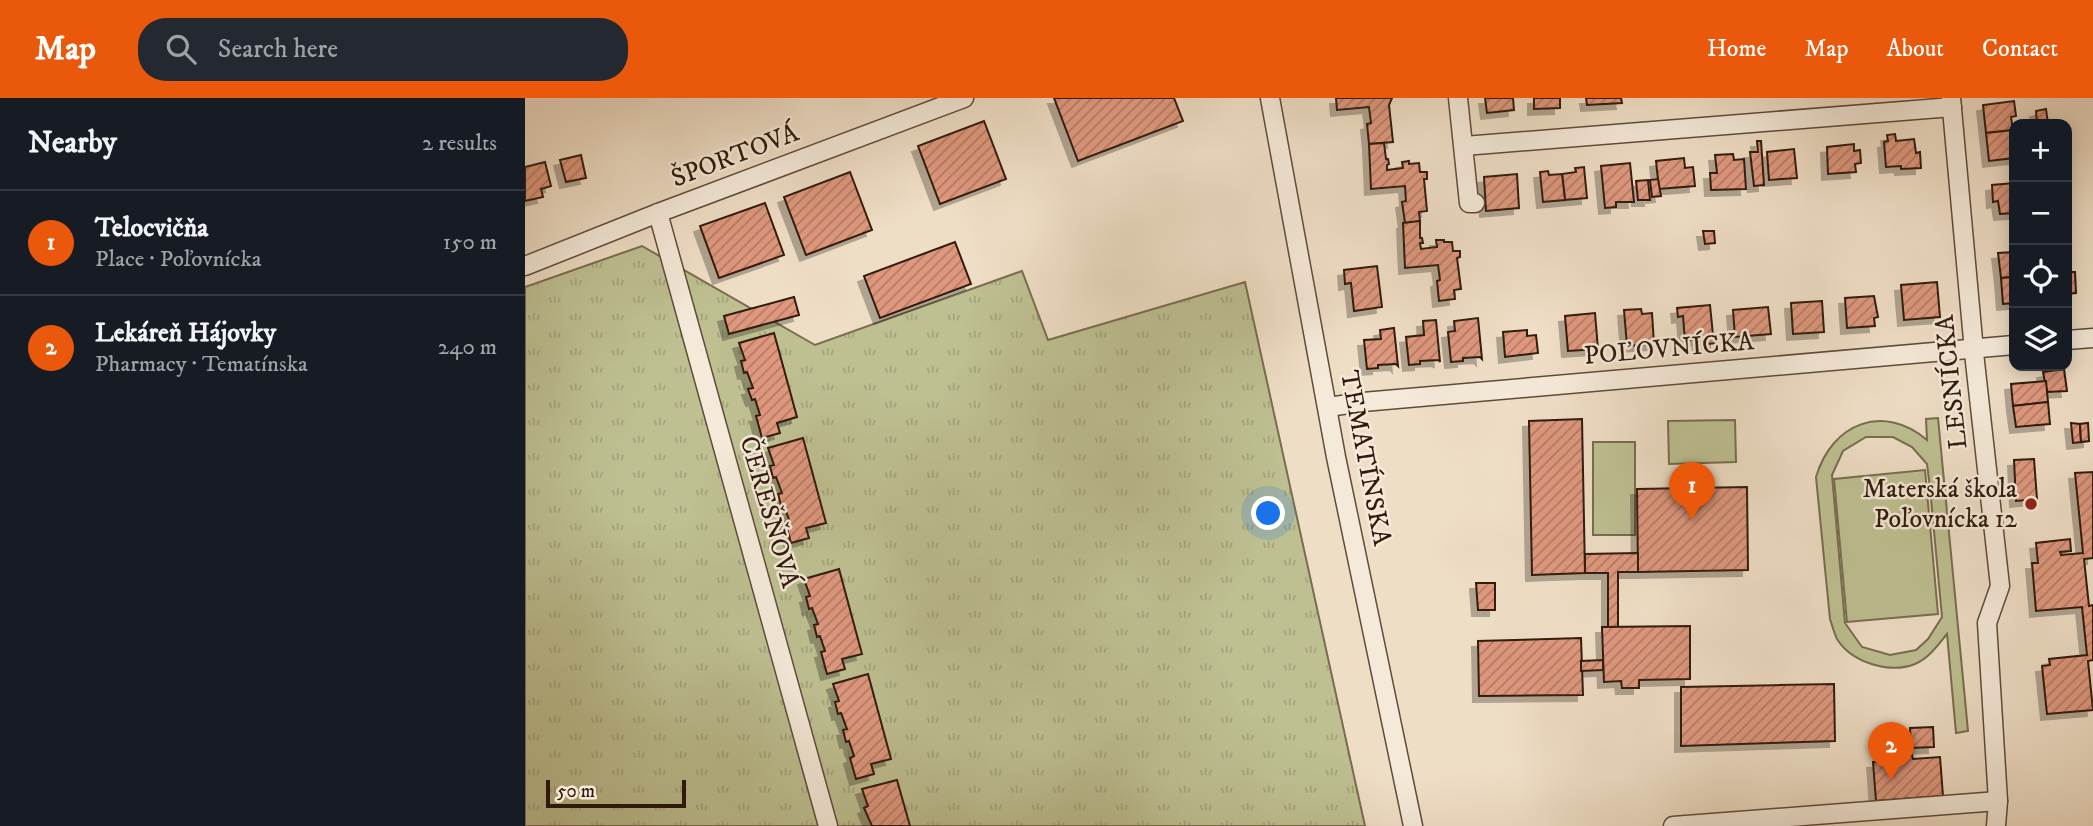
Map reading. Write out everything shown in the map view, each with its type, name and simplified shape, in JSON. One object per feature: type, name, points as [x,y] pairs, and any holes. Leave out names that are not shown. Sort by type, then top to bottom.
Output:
[{"type":"street","name":"ŠPORTOVÁ","points":[[525,266],[964,98]]},
{"type":"street","name":"TEMATÍNSKA","points":[[1271,98],[1328,407],[1413,826]]},
{"type":"street","points":[[1458,98],[1469,203],[1475,202]]},
{"type":"street","points":[[1464,146],[1951,102]]},
{"type":"street","name":"LESNÍCKA","points":[[1951,102],[2000,586],[1987,623],[1998,802],[1996,826]]},
{"type":"street","name":"ČEREŠŇOVÁ","points":[[658,213],[828,826]]},
{"type":"street","points":[[2072,340],[2093,338]]},
{"type":"street","name":"POĽOVNÍCKA","points":[[1328,407],[2009,346]]},
{"type":"street","points":[[1673,826],[1998,802]]},
{"type":"green space","points":[[642,246],[815,345],[1022,271],[1048,340],[1245,282],[1365,826],[525,826],[525,287]]},
{"type":"green space","points":[[1938,418],[1968,731],[1956,733],[1947,634],[1925,658],[1915,664],[1894,668],[1862,660],[1837,639],[1830,619],[1816,477],[1834,443],[1861,424],[1877,421],[1893,423],[1910,429],[1927,440],[1926,419]],"holes":[[[1866,437],[1893,437],[1912,447],[1927,464],[1942,617],[1928,639],[1916,650],[1890,655],[1862,647],[1845,623],[1832,475],[1843,451]]]},
{"type":"green space","points":[[1735,420],[1736,462],[1669,464],[1668,421]]},
{"type":"green space","points":[[1593,442],[1635,442],[1635,535],[1593,535]]},
{"type":"green space","points":[[1925,470],[1938,614],[1847,622],[1834,479]]},
{"type":"building","points":[[1054,98],[1174,98],[1183,121],[1078,161]]},
{"type":"building","points":[[1336,98],[1392,98],[1389,105],[1393,142],[1369,144],[1369,107],[1337,110]]},
{"type":"building","points":[[1485,98],[1513,98],[1514,110],[1487,113]]},
{"type":"building","points":[[1534,98],[1560,98],[1560,108],[1534,109]]},
{"type":"building","points":[[1586,98],[1621,98],[1622,103],[1587,105]]},
{"type":"building","points":[[2014,101],[2016,116],[2009,119],[2009,130],[1986,133],[1983,105]]},
{"type":"building","points":[[2046,109],[2047,119],[2037,119],[2036,111]]},
{"type":"building","points":[[984,121],[1006,179],[940,204],[918,146]]},
{"type":"building","points":[[2009,130],[2009,159],[1989,161],[1986,133]]},
{"type":"building","points":[[1895,134],[1896,141],[1914,139],[1916,153],[1920,152],[1921,168],[1886,167],[1884,142],[1888,141],[1887,135]]},
{"type":"building","points":[[1757,141],[1761,141],[1764,185],[1754,186],[1750,152],[1758,152]]},
{"type":"building","points":[[1384,143],[1389,164],[1387,170],[1403,168],[1402,162],[1409,161],[1409,164],[1419,163],[1420,172],[1427,172],[1427,179],[1424,179],[1427,211],[1419,212],[1420,221],[1405,223],[1402,202],[1406,201],[1405,186],[1371,189],[1369,144]]},
{"type":"building","points":[[1854,144],[1854,151],[1860,150],[1861,163],[1855,164],[1856,172],[1828,174],[1827,147]]},
{"type":"building","points":[[1794,149],[1797,178],[1769,180],[1767,152]]},
{"type":"building","points":[[1733,154],[1734,160],[1744,159],[1746,189],[1711,190],[1710,173],[1717,173],[1715,155]]},
{"type":"building","points":[[581,155],[586,178],[566,182],[560,160]]},
{"type":"building","points":[[1684,158],[1685,168],[1693,167],[1695,186],[1659,189],[1656,161]]},
{"type":"building","points":[[545,162],[551,186],[541,189],[543,197],[525,201],[525,167]]},
{"type":"building","points":[[1630,163],[1634,202],[1616,202],[1616,207],[1605,208],[1601,166]]},
{"type":"building","points":[[1584,167],[1587,198],[1565,200],[1562,174],[1576,172],[1575,168]]},
{"type":"building","points":[[1548,171],[1549,175],[1562,174],[1565,200],[1543,202],[1540,172]]},
{"type":"building","points":[[850,172],[872,230],[806,255],[784,197]]},
{"type":"building","points":[[1517,174],[1519,208],[1486,211],[1484,177]]},
{"type":"building","points":[[1658,179],[1661,196],[1652,197],[1650,180]]},
{"type":"building","points":[[1648,180],[1650,200],[1638,200],[1636,181]]},
{"type":"building","points":[[2009,183],[2009,213],[2000,214],[1998,201],[1993,202],[1992,185]]},
{"type":"building","points":[[765,203],[784,255],[719,278],[700,226]]},
{"type":"building","points":[[1420,221],[1420,238],[1423,243],[1420,243],[1421,249],[1437,247],[1436,240],[1444,240],[1452,242],[1453,251],[1460,251],[1460,257],[1457,258],[1461,289],[1454,290],[1455,299],[1439,301],[1438,265],[1405,268],[1403,223]]},
{"type":"building","points":[[1703,231],[1714,231],[1715,243],[1705,244]]},
{"type":"building","points":[[955,242],[971,284],[880,318],[864,276]]},
{"type":"building","points":[[2009,252],[2009,277],[2001,278],[1998,253]]},
{"type":"building","points":[[1377,266],[1382,307],[1354,311],[1351,283],[1345,284],[1344,270]]},
{"type":"building","points":[[2072,272],[2075,272],[2076,293],[2072,293]]},
{"type":"building","points":[[2009,277],[2009,303],[2003,304],[2001,278]]},
{"type":"building","points":[[1937,282],[1940,317],[1904,320],[1901,285]]},
{"type":"building","points":[[1874,296],[1878,317],[1874,318],[1875,326],[1847,328],[1845,298]]},
{"type":"building","points":[[794,297],[799,315],[729,334],[724,316]]},
{"type":"building","points":[[1822,301],[1824,332],[1793,334],[1791,303]]},
{"type":"building","points":[[1710,305],[1716,343],[1699,345],[1698,339],[1685,341],[1683,316],[1678,317],[1677,308]]},
{"type":"building","points":[[1768,307],[1771,334],[1735,337],[1733,310]]},
{"type":"building","points":[[1641,309],[1642,314],[1652,313],[1654,344],[1627,346],[1624,310]]},
{"type":"building","points":[[1595,313],[1598,349],[1568,351],[1565,316]]},
{"type":"building","points":[[1478,318],[1482,359],[1463,358],[1463,361],[1451,362],[1448,332],[1455,331],[1454,321]]},
{"type":"building","points":[[1436,320],[1440,362],[1420,361],[1420,364],[1409,365],[1406,337],[1424,335],[1423,321]]},
{"type":"building","points":[[1394,328],[1398,366],[1378,365],[1378,368],[1367,369],[1364,340],[1381,339],[1380,330]]},
{"type":"building","points":[[1527,330],[1527,336],[1536,335],[1538,353],[1505,357],[1503,332]]},
{"type":"building","points":[[774,333],[797,417],[777,423],[780,433],[762,438],[756,416],[760,415],[755,399],[752,400],[748,389],[753,388],[747,372],[744,373],[741,361],[745,360],[739,343]]},
{"type":"building","points":[[2064,371],[2067,391],[2047,392],[2043,372]]},
{"type":"building","points":[[2046,381],[2048,402],[2013,406],[2011,384]]},
{"type":"building","points":[[2048,402],[2050,424],[2016,427],[2013,406]]},
{"type":"building","points":[[1582,419],[1585,573],[1532,575],[1529,421]]},
{"type":"building","points":[[2071,423],[2080,424],[2081,442],[2073,443]]},
{"type":"building","points":[[2088,423],[2089,441],[2081,442],[2080,424]]},
{"type":"building","points":[[803,438],[826,523],[806,528],[809,538],[791,543],[785,521],[789,520],[784,505],[781,505],[778,494],[782,493],[776,477],[773,478],[770,466],[774,465],[768,448]]},
{"type":"building","points":[[2034,459],[2037,499],[2016,501],[2014,460]]},
{"type":"building","points":[[2093,472],[2093,558],[2084,559],[2089,606],[2093,605],[2093,660],[2088,661],[2093,710],[2047,714],[2042,666],[2050,665],[2049,659],[2087,655],[2082,607],[2036,611],[2032,563],[2038,563],[2036,543],[2070,539],[2071,551],[2060,552],[2061,555],[2083,553],[2075,473]]},
{"type":"building","points":[[1747,487],[1748,570],[1638,572],[1637,489]]},
{"type":"building","points":[[1638,553],[1638,572],[1618,572],[1618,628],[1608,628],[1608,573],[1585,573],[1585,554]]},
{"type":"building","points":[[839,569],[862,654],[842,659],[845,669],[827,674],[821,652],[825,651],[820,636],[817,637],[814,625],[818,624],[812,608],[809,609],[806,597],[810,596],[804,579]]},
{"type":"building","points":[[1476,583],[1495,583],[1495,610],[1478,610]]},
{"type":"building","points":[[1690,626],[1690,679],[1639,680],[1639,688],[1622,688],[1621,681],[1604,682],[1602,627]]},
{"type":"building","points":[[1581,638],[1583,695],[1479,696],[1478,641]]},
{"type":"building","points":[[1603,660],[1603,670],[1581,671],[1581,661]]},
{"type":"building","points":[[868,674],[891,759],[871,764],[874,774],[856,779],[850,758],[854,756],[849,741],[846,742],[843,730],[847,729],[841,713],[838,714],[835,702],[839,701],[833,684]]},
{"type":"building","points":[[1834,684],[1835,741],[1681,746],[1681,687]]},
{"type":"building","points":[[1933,727],[1934,747],[1911,748],[1910,728]]},
{"type":"building","points":[[1912,755],[1913,759],[1940,757],[1943,796],[1876,801],[1873,762],[1900,760],[1900,756]]},
{"type":"building","points":[[897,780],[910,826],[872,826],[864,808],[868,806],[862,789]]},
{"type":"place","name":"Materská škola Poľovnícka 12","points":[[2031,504]]},
{"type":"place","name":"Telocvičňa","points":[[1692,520]]},
{"type":"place","name":"Lekáreň Hájovky","points":[[1891,780]]}]
